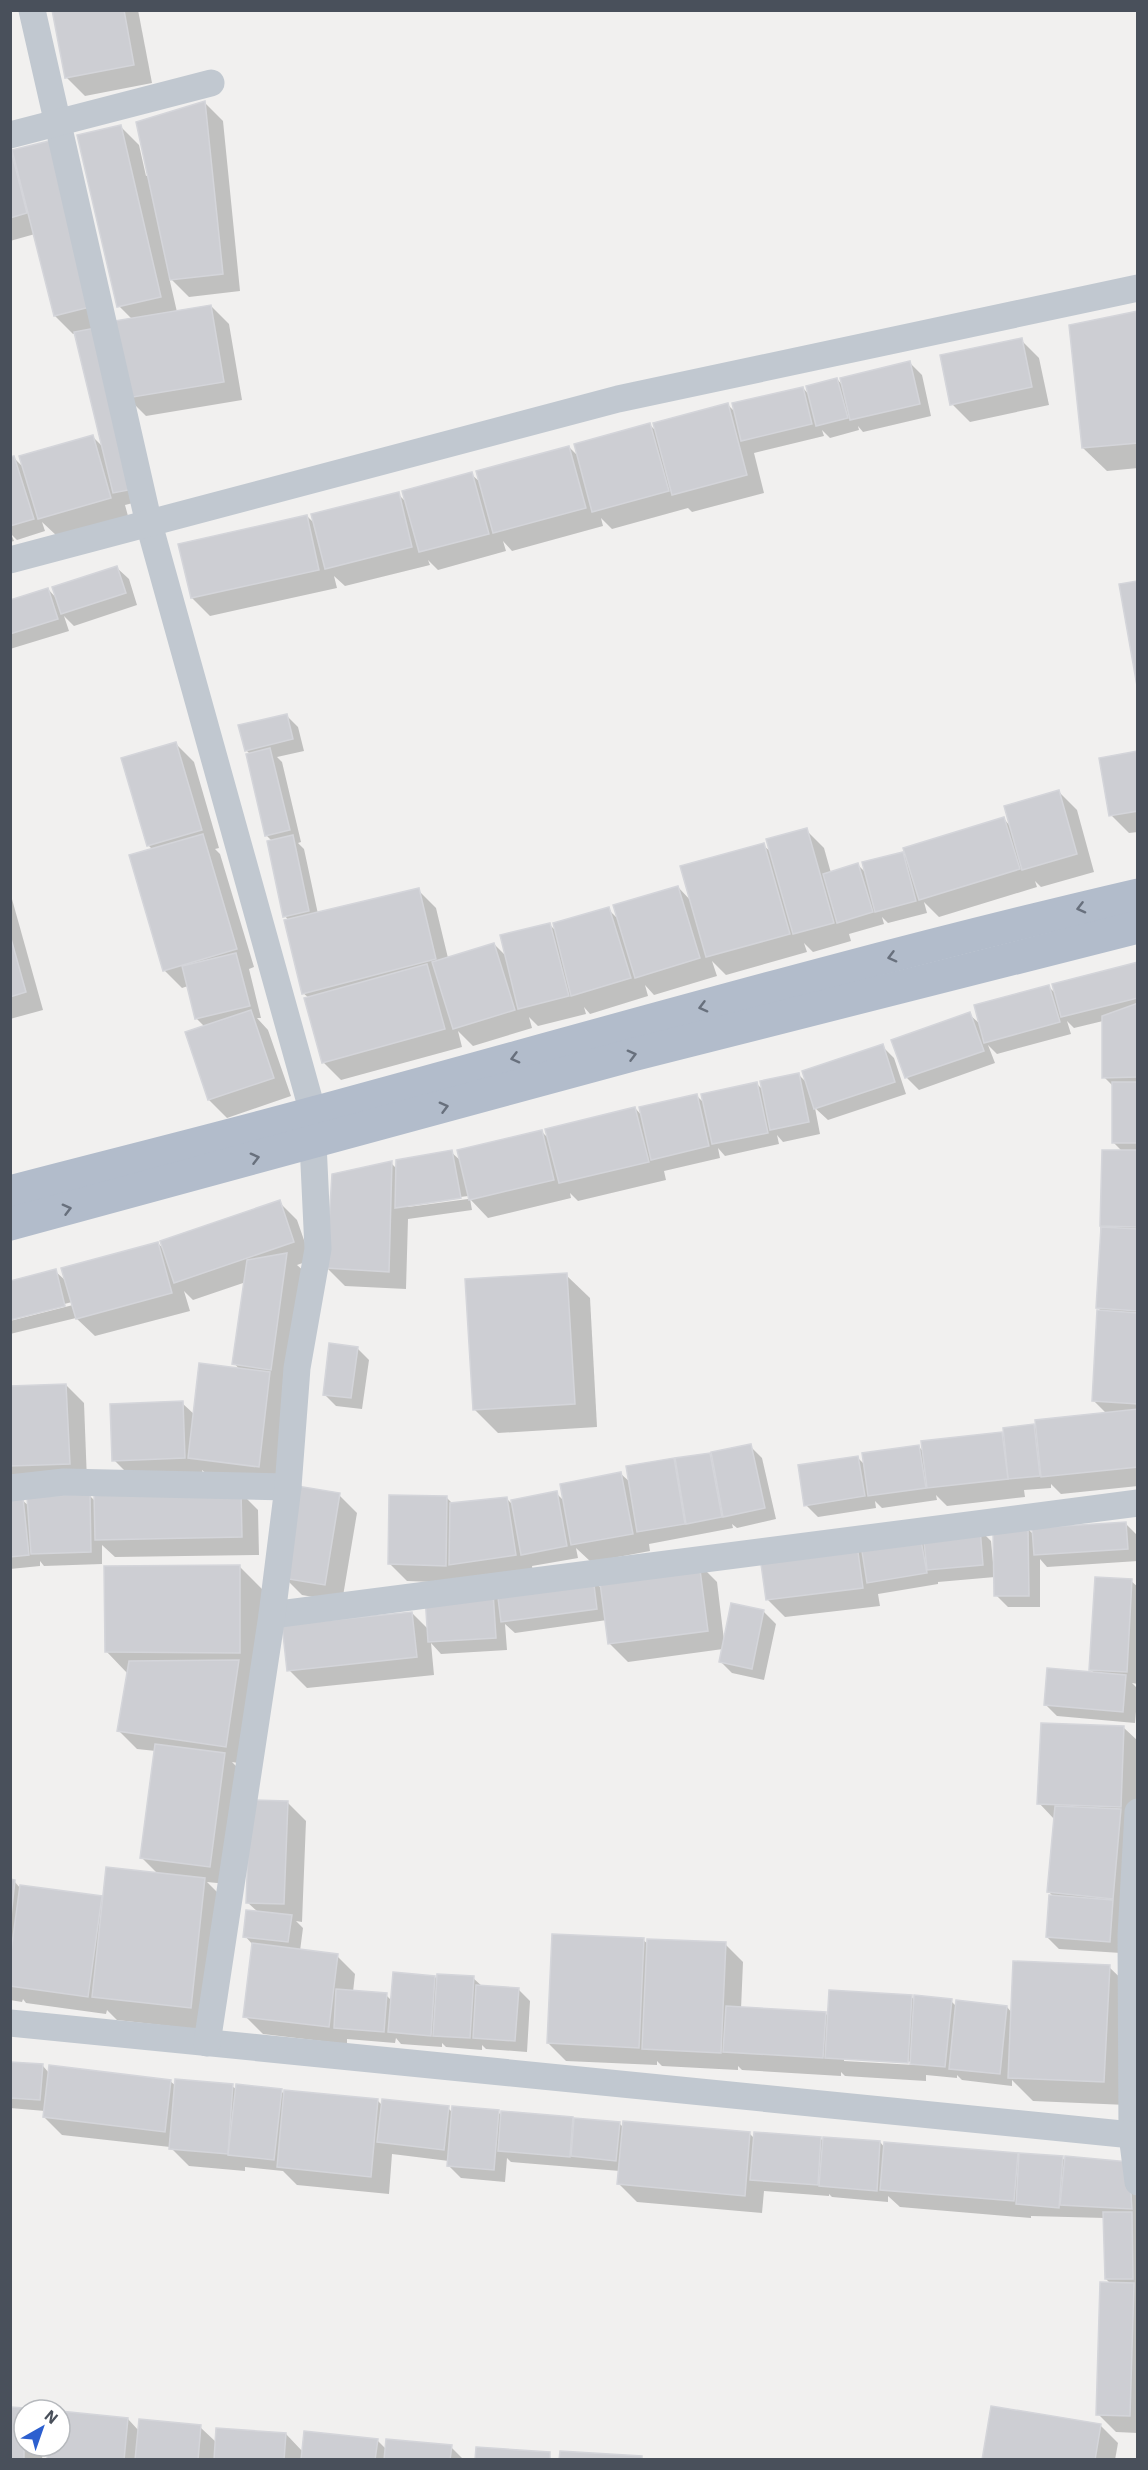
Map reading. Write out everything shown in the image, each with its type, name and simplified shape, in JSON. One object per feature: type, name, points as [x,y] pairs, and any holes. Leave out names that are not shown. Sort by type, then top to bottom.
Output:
[{"type":"main road","points":[[10,1224],[650,1021],[1137,895]]},
{"type":"main road","points":[[10,1192],[313,1128],[632,1055],[1137,927]]},
{"type":"street","points":[[32,10],[149,524],[313,1128],[318,1249],[297,1368],[288,1487],[272,1615],[207,2043]]},
{"type":"street","points":[[10,135],[211,82]]},
{"type":"street","points":[[10,561],[618,399],[1137,288]]},
{"type":"street","points":[[10,1488],[64,1482],[288,1487]]},
{"type":"street","points":[[272,1615],[1137,1503]]},
{"type":"street","points":[[1137,1812],[1132,2135],[1137,2182]]},
{"type":"street","points":[[10,2024],[1132,2135]]},
{"type":"building","points":[[52,10],[124,10],[134,65],[65,78]]},
{"type":"building","points":[[205,101],[223,274],[170,280],[136,122]]},
{"type":"building","points":[[121,125],[161,297],[117,307],[77,135]]},
{"type":"building","points":[[53,140],[94,306],[54,316],[12,150]]},
{"type":"building","points":[[10,150],[27,213],[10,218]]},
{"type":"building","points":[[211,305],[224,382],[127,398],[114,321]]},
{"type":"building","points":[[1138,311],[1138,443],[1082,448],[1069,325]]},
{"type":"building","points":[[95,328],[134,489],[113,493],[74,332]]},
{"type":"building","points":[[1022,338],[1032,387],[950,405],[940,355]]},
{"type":"building","points":[[910,361],[920,404],[850,420],[840,378]]},
{"type":"building","points":[[837,378],[848,418],[816,426],[806,386]]},
{"type":"building","points":[[803,387],[812,424],[741,441],[732,403]]},
{"type":"building","points":[[728,403],[747,475],[672,495],[653,423]]},
{"type":"building","points":[[650,423],[669,491],[592,512],[574,444]]},
{"type":"building","points":[[93,435],[111,498],[38,519],[19,456]]},
{"type":"building","points":[[569,446],[586,508],[493,533],[476,471]]},
{"type":"building","points":[[14,456],[34,519],[10,526],[10,457]]},
{"type":"building","points":[[472,472],[489,534],[419,552],[402,491]]},
{"type":"building","points":[[399,492],[412,547],[325,569],[311,514]]},
{"type":"building","points":[[307,515],[319,570],[191,598],[178,544]]},
{"type":"building","points":[[117,566],[126,593],[61,614],[52,587]]},
{"type":"building","points":[[1138,581],[1138,685],[1137,686],[1119,584]]},
{"type":"building","points":[[48,588],[58,619],[10,634],[10,600]]},
{"type":"building","points":[[287,714],[293,739],[245,751],[238,725]]},
{"type":"building","points":[[176,742],[202,830],[147,846],[121,758]]},
{"type":"building","points":[[270,748],[290,830],[265,836],[246,754]]},
{"type":"building","points":[[1138,751],[1138,811],[1109,816],[1099,758]]},
{"type":"building","points":[[1059,790],[1077,854],[1022,870],[1004,806]]},
{"type":"building","points":[[1004,817],[1020,869],[919,900],[903,848]]},
{"type":"building","points":[[807,828],[834,923],[793,934],[766,839]]},
{"type":"building","points":[[203,834],[237,949],[163,971],[129,855]]},
{"type":"building","points":[[293,835],[309,911],[283,917],[267,841]]},
{"type":"building","points":[[764,843],[790,934],[706,957],[680,866]]},
{"type":"building","points":[[903,852],[916,901],[875,912],[862,862]]},
{"type":"building","points":[[858,863],[873,912],[837,923],[823,874]]},
{"type":"building","points":[[678,886],[700,958],[635,978],[613,905]]},
{"type":"building","points":[[419,888],[436,959],[302,994],[284,920]]},
{"type":"building","points":[[609,907],[631,978],[571,996],[553,923]]},
{"type":"building","points":[[550,923],[569,996],[518,1009],[500,935]]},
{"type":"building","points":[[10,935],[26,992],[10,997]]},
{"type":"building","points":[[494,943],[515,1010],[453,1029],[432,962]]},
{"type":"building","points":[[236,953],[250,1006],[195,1019],[182,966]]},
{"type":"building","points":[[1138,962],[1138,998],[1061,1017],[1052,984]]},
{"type":"building","points":[[427,964],[445,1029],[322,1063],[304,998]]},
{"type":"building","points":[[1049,985],[1060,1022],[984,1043],[974,1005]]},
{"type":"building","points":[[1138,1003],[1138,1077],[1102,1078],[1102,1016]]},
{"type":"building","points":[[251,1010],[274,1078],[208,1100],[185,1032]]},
{"type":"building","points":[[970,1012],[984,1051],[905,1078],[891,1040]]},
{"type":"building","points":[[883,1044],[895,1082],[814,1109],[802,1071]]},
{"type":"building","points":[[799,1073],[809,1122],[770,1130],[760,1081]]},
{"type":"building","points":[[757,1082],[768,1133],[712,1144],[701,1094]]},
{"type":"building","points":[[1112,1082],[1138,1082],[1138,1143],[1112,1143]]},
{"type":"building","points":[[697,1094],[709,1146],[651,1160],[639,1107]]},
{"type":"building","points":[[635,1107],[649,1162],[559,1183],[545,1129]]},
{"type":"building","points":[[542,1130],[554,1180],[469,1200],[457,1150]]},
{"type":"building","points":[[452,1150],[461,1198],[395,1208],[396,1160]]},
{"type":"building","points":[[1102,1150],[1138,1150],[1138,1227],[1100,1226]]},
{"type":"building","points":[[392,1161],[389,1272],[326,1268],[332,1174]]},
{"type":"building","points":[[280,1200],[294,1242],[174,1283],[160,1241]]},
{"type":"building","points":[[1101,1227],[1138,1229],[1138,1311],[1096,1308]]},
{"type":"building","points":[[158,1242],[172,1293],[76,1319],[61,1268]]},
{"type":"building","points":[[287,1253],[271,1370],[232,1364],[247,1260]]},
{"type":"building","points":[[56,1269],[65,1306],[10,1320],[10,1281]]},
{"type":"building","points":[[567,1273],[575,1404],[473,1410],[465,1279]]},
{"type":"building","points":[[1097,1310],[1138,1313],[1138,1404],[1092,1401]]},
{"type":"building","points":[[329,1343],[358,1347],[351,1398],[323,1395]]},
{"type":"building","points":[[199,1363],[270,1372],[259,1467],[188,1458]]},
{"type":"building","points":[[66,1384],[70,1464],[10,1466],[10,1386]]},
{"type":"building","points":[[183,1401],[185,1458],[112,1461],[110,1404]]},
{"type":"building","points":[[1138,1409],[1138,1467],[1041,1477],[1035,1420]]},
{"type":"building","points":[[1034,1424],[1040,1476],[1008,1479],[1003,1428]]},
{"type":"building","points":[[1002,1432],[1008,1479],[927,1488],[921,1441]]},
{"type":"building","points":[[751,1444],[765,1508],[723,1517],[711,1452]]},
{"type":"building","points":[[919,1445],[926,1488],[868,1496],[862,1453]]},
{"type":"building","points":[[710,1453],[722,1517],[686,1524],[675,1458]]},
{"type":"building","points":[[858,1456],[865,1496],[804,1506],[798,1465]]},
{"type":"building","points":[[674,1458],[685,1524],[637,1532],[626,1466]]},
{"type":"building","points":[[621,1472],[633,1534],[571,1545],[560,1484]]},
{"type":"building","points":[[297,1486],[340,1493],[325,1585],[282,1578]]},
{"type":"building","points":[[241,1491],[242,1537],[95,1540],[94,1494]]},
{"type":"building","points":[[557,1491],[567,1546],[521,1555],[511,1500]]},
{"type":"building","points":[[90,1494],[91,1552],[31,1554],[27,1497]]},
{"type":"building","points":[[389,1495],[447,1496],[446,1566],[388,1564]]},
{"type":"building","points":[[507,1497],[516,1555],[449,1565],[450,1503]]},
{"type":"building","points":[[23,1498],[29,1555],[10,1557],[10,1499]]},
{"type":"building","points":[[1126,1522],[1128,1549],[1034,1555],[1032,1528]]},
{"type":"building","points":[[980,1528],[983,1565],[927,1570],[923,1533]]},
{"type":"building","points":[[993,1528],[1028,1528],[1029,1596],[994,1596]]},
{"type":"building","points":[[920,1535],[927,1573],[867,1583],[861,1545]]},
{"type":"building","points":[[857,1545],[863,1588],[766,1600],[760,1557]]},
{"type":"building","points":[[699,1562],[708,1631],[608,1644],[599,1575]]},
{"type":"building","points":[[240,1565],[240,1653],[105,1652],[104,1566]]},
{"type":"building","points":[[593,1577],[597,1609],[501,1622],[497,1590]]},
{"type":"building","points":[[1095,1577],[1132,1579],[1127,1672],[1089,1670]]},
{"type":"building","points":[[493,1592],[496,1638],[428,1642],[425,1596]]},
{"type":"building","points":[[731,1603],[764,1610],[752,1669],[719,1662]]},
{"type":"building","points":[[412,1612],[417,1657],[287,1671],[282,1625]]},
{"type":"building","points":[[239,1660],[226,1747],[117,1731],[129,1661]]},
{"type":"building","points":[[1047,1668],[1126,1675],[1123,1712],[1044,1705]]},
{"type":"building","points":[[1041,1723],[1124,1726],[1121,1807],[1037,1804]]},
{"type":"building","points":[[155,1744],[225,1753],[210,1867],[140,1858]]},
{"type":"building","points":[[250,1800],[288,1801],[284,1904],[246,1903]]},
{"type":"building","points":[[1055,1806],[1121,1809],[1113,1899],[1047,1892]]},
{"type":"building","points":[[106,1867],[205,1878],[191,2008],[92,1997]]},
{"type":"building","points":[[10,1879],[15,1880],[10,1926]]},
{"type":"building","points":[[20,1885],[102,1896],[88,1997],[10,1986],[10,1959]]},
{"type":"building","points":[[1049,1895],[1113,1900],[1110,1942],[1046,1937]]},
{"type":"building","points":[[246,1910],[292,1915],[288,1942],[243,1937]]},
{"type":"building","points":[[552,1934],[644,1938],[639,2048],[547,2043]]},
{"type":"building","points":[[647,1939],[726,1942],[721,2053],[642,2049]]},
{"type":"building","points":[[252,1943],[338,1954],[329,2027],[243,2017]]},
{"type":"building","points":[[1013,1961],[1110,1965],[1104,2082],[1008,2078]]},
{"type":"building","points":[[393,1972],[435,1976],[431,2036],[388,2032]]},
{"type":"building","points":[[437,1974],[474,1976],[470,2038],[433,2036]]},
{"type":"building","points":[[476,1985],[519,1988],[515,2041],[473,2038]]},
{"type":"building","points":[[336,1989],[387,1993],[384,2032],[334,2028]]},
{"type":"building","points":[[829,1990],[912,1995],[908,2063],[825,2058]]},
{"type":"building","points":[[914,1995],[952,1999],[945,2067],[910,2064]]},
{"type":"building","points":[[956,2000],[1007,2006],[1000,2074],[949,2069]]},
{"type":"building","points":[[726,2006],[826,2012],[823,2058],[723,2052]]},
{"type":"building","points":[[10,2062],[43,2064],[40,2100],[10,2098]]},
{"type":"building","points":[[49,2065],[171,2080],[165,2132],[43,2117]]},
{"type":"building","points":[[175,2079],[233,2084],[228,2154],[169,2149]]},
{"type":"building","points":[[236,2084],[282,2089],[274,2160],[228,2155]]},
{"type":"building","points":[[284,2090],[378,2099],[371,2177],[277,2167]]},
{"type":"building","points":[[382,2099],[449,2106],[444,2150],[377,2142]]},
{"type":"building","points":[[452,2106],[499,2110],[494,2170],[447,2166]]},
{"type":"building","points":[[501,2111],[573,2117],[570,2157],[498,2151]]},
{"type":"building","points":[[574,2118],[620,2122],[616,2161],[571,2156]]},
{"type":"building","points":[[623,2121],[750,2132],[745,2196],[617,2184]]},
{"type":"building","points":[[754,2132],[821,2137],[818,2185],[750,2180]]},
{"type":"building","points":[[823,2137],[880,2141],[877,2191],[819,2186]]},
{"type":"building","points":[[884,2142],[1018,2153],[1014,2201],[880,2190]]},
{"type":"building","points":[[1019,2153],[1063,2156],[1059,2208],[1016,2204]]},
{"type":"building","points":[[1065,2156],[1129,2162],[1132,2209],[1060,2205]]},
{"type":"building","points":[[1103,2212],[1132,2212],[1133,2279],[1105,2279]]},
{"type":"building","points":[[1100,2282],[1134,2283],[1130,2416],[1096,2415]]},
{"type":"building","points":[[991,2406],[1101,2424],[1095,2460],[982,2460]]},
{"type":"building","points":[[10,2407],[12,2407],[12,2458],[24,2458],[24,2460],[10,2460]]},
{"type":"building","points":[[72,2412],[128,2418],[124,2460],[47,2460],[47,2458],[72,2458]]},
{"type":"building","points":[[139,2419],[201,2425],[198,2460],[135,2460]]},
{"type":"building","points":[[216,2428],[286,2433],[284,2460],[214,2460]]},
{"type":"building","points":[[304,2431],[378,2439],[375,2460],[301,2460]]},
{"type":"building","points":[[386,2439],[452,2445],[450,2460],[384,2460]]},
{"type":"building","points":[[476,2447],[550,2452],[550,2460],[475,2460]]},
{"type":"building","points":[[560,2451],[642,2456],[642,2460],[559,2460]]}]
